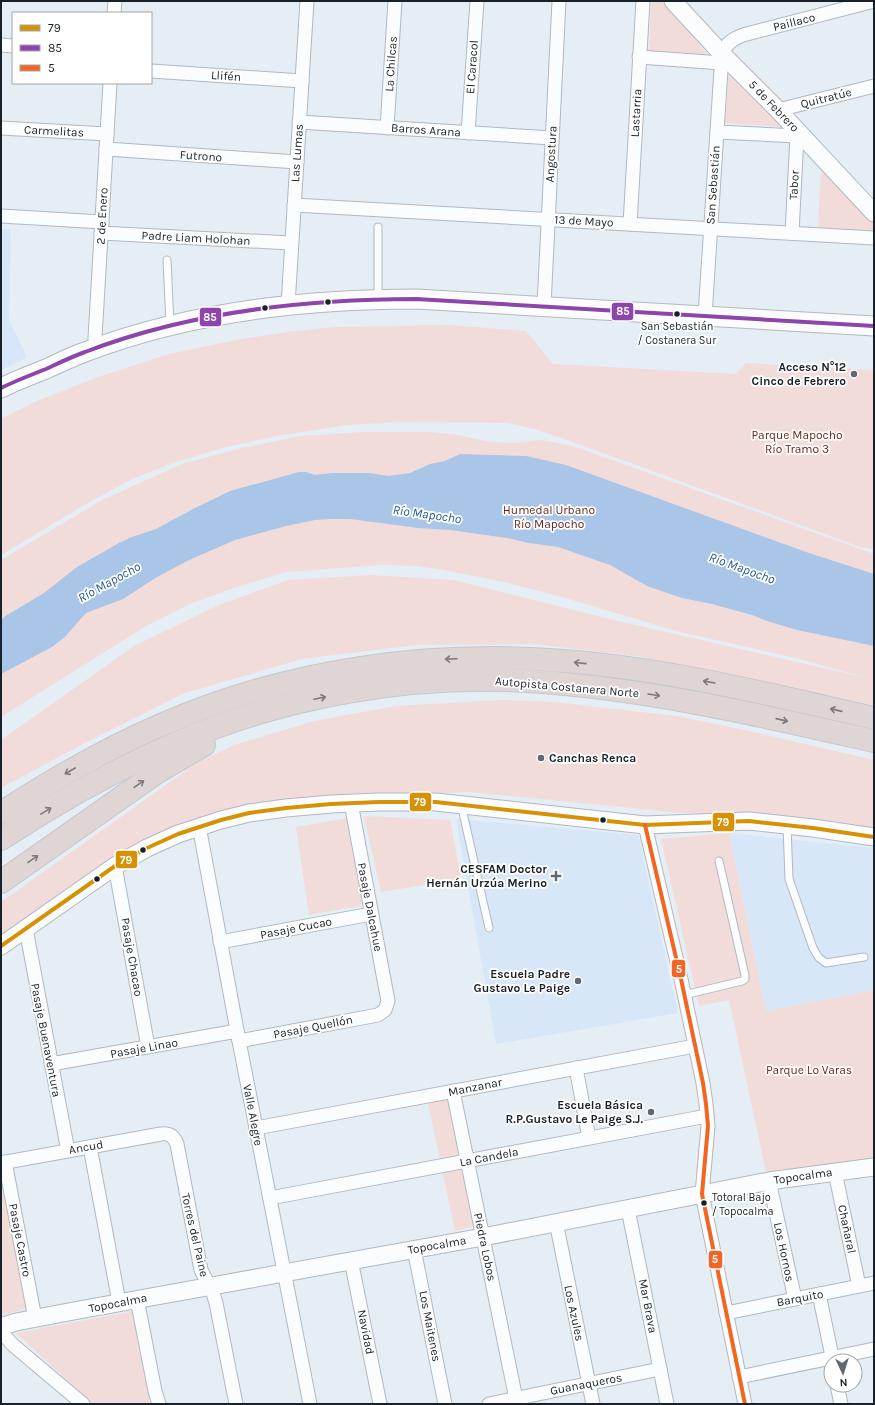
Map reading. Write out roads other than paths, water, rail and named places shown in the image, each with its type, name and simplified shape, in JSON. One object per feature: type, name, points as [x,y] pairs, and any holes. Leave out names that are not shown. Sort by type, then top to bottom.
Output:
[{"type":"highway","name":"Autopista Costanera Norte","points":[[1,813],[72,769],[124,742],[160,725],[220,702],[278,684],[322,675],[423,661],[505,658],[564,661],[603,665],[737,688],[874,718]]},
{"type":"highway","name":"Autopista Costanera Norte","points":[[1,839],[78,792],[140,759],[210,730],[282,707],[333,696],[400,685],[456,681],[526,681],[602,688],[665,696],[874,741]]},
{"type":"highway","points":[[1,882],[171,763],[202,746],[282,707]]},
{"type":"highway","points":[[1,808],[23,798]]},
{"type":"main road","points":[[1,388],[96,348],[170,326],[222,315],[288,305],[341,300],[416,299],[874,326]]},
{"type":"street","points":[[114,12],[115,1]]},
{"type":"street","name":"Las Lumas","points":[[288,305],[307,1]]},
{"type":"street","name":"La Chilcas","points":[[387,128],[395,1]]},
{"type":"street","name":"El Caracol","points":[[468,133],[477,1]]},
{"type":"street","name":"Angostura","points":[[544,306],[559,1]]},
{"type":"street","name":"Lastarria","points":[[630,224],[643,1]]},
{"type":"street","name":"5 de Febrero","points":[[673,1],[722,58],[778,110],[799,135],[874,213]]},
{"type":"street","name":"Paillaco","points":[[722,58],[730,41],[743,35],[874,1]]},
{"type":"street","points":[[1,45],[12,46]]},
{"type":"street","points":[[639,57],[722,58]]},
{"type":"street","name":"San Sebastián","points":[[705,316],[722,58]]},
{"type":"street","name":"Llifén","points":[[152,70],[302,81]]},
{"type":"street","name":"2 de Enero","points":[[96,348],[95,338],[110,84]]},
{"type":"street","name":"Quitratúe","points":[[778,110],[874,86]]},
{"type":"street","name":"Barros Arana","points":[[299,122],[552,138]]},
{"type":"street","name":"Carmelitas","points":[[1,128],[107,134]]},
{"type":"street","points":[[717,132],[799,135]]},
{"type":"street","name":"Tabor","points":[[792,233],[799,135]]},
{"type":"street","name":"Futrono","points":[[106,149],[297,162]]},
{"type":"street","name":"13 de Mayo","points":[[294,205],[874,238]]},
{"type":"street","name":"Padre Liam Holohan","points":[[1,216],[101,228],[292,243]]},
{"type":"street","points":[[1,946],[115,866],[147,848],[199,826],[250,813],[286,808],[351,803],[402,802],[460,804],[645,825],[749,821],[874,837]]},
{"type":"street","name":"Pasaje Dalcahue","points":[[351,803],[388,1001],[385,1010]]},
{"type":"street","points":[[645,825],[704,1090],[707,1116],[702,1194],[745,1404]]},
{"type":"street","name":"Valle Alegre","points":[[199,826],[238,1036],[310,1404]]},
{"type":"street","name":"Pasaje Chacao","points":[[115,866],[148,1047]]},
{"type":"street","name":"Pasaje Cucao","points":[[220,942],[372,914]]},
{"type":"street","name":"Pasaje Buenaventura","points":[[26,929],[68,1150]]},
{"type":"street","name":"Pasaje Quellón","points":[[238,1036],[378,1015],[385,1010]]},
{"type":"street","name":"Pasaje Linao","points":[[51,1064],[148,1047],[238,1036]]},
{"type":"street","name":"Manzanar","points":[[256,1128],[695,1046]]},
{"type":"street","points":[[576,1068],[589,1138]]},
{"type":"street","name":"Piedra Lobos","points":[[453,1091],[516,1401]]},
{"type":"street","name":"La Candela","points":[[270,1198],[707,1116]]},
{"type":"street","name":"Ancud","points":[[3,1162],[161,1134],[171,1135]]},
{"type":"street","name":"Torres del Paine","points":[[171,1135],[176,1144],[200,1270],[216,1303],[236,1404]]},
{"type":"street","points":[[90,1146],[119,1302]]},
{"type":"street","name":"Pasaje Castro","points":[[3,1162],[35,1318]]},
{"type":"street","name":"Topocalma","points":[[1,1327],[16,1322],[119,1302],[483,1236],[769,1181],[874,1167]]},
{"type":"street","name":"Chañaral","points":[[835,1172],[858,1286]]},
{"type":"street","name":"Los Hornos","points":[[769,1181],[794,1299]]},
{"type":"street","name":"Mar Brava","points":[[628,1209],[667,1404]]},
{"type":"street","name":"Los Azules","points":[[556,1222],[593,1404]]},
{"type":"street","name":"Los Maitenes","points":[[414,1248],[445,1404]]},
{"type":"street","name":"Navidad","points":[[351,1260],[380,1404]]},
{"type":"street","name":"Barquito","points":[[726,1313],[874,1283]]},
{"type":"street","points":[[819,1294],[831,1353]]},
{"type":"street","points":[[137,1299],[154,1398],[159,1404]]},
{"type":"street","points":[[1,1332],[13,1345],[83,1404]]},
{"type":"street","points":[[859,1353],[874,1349]]},
{"type":"street","points":[[739,1377],[823,1362]]},
{"type":"street","name":"Guanaqueros","points":[[489,1404],[516,1401],[660,1369]]},
{"type":"street","points":[[839,1393],[841,1404]]},
{"type":"lane","points":[[378,227],[378,299]]},
{"type":"lane","points":[[168,260],[170,326]]},
{"type":"lane","points":[[460,804],[489,928]]},
{"type":"lane","points":[[787,826],[789,879],[813,948],[819,958],[826,963],[864,957]]},
{"type":"lane","points":[[684,995],[745,979],[719,861]]},
{"type":"water","name":"Río Mapocho","points":[[460,454],[526,456],[566,465],[806,552],[874,574],[874,646],[797,630],[752,615],[712,604],[682,598],[647,586],[610,565],[558,547],[450,530],[418,528],[350,519],[329,519],[315,520],[286,526],[235,540],[187,561],[157,577],[123,599],[86,613],[65,637],[52,647],[1,674],[1,620],[44,593],[77,567],[129,538],[156,529],[230,491],[299,472],[306,472],[315,475],[333,473],[369,473],[389,476],[410,473],[430,464],[445,461]]},
{"type":"place","name":"San Sebastián / Costanera Sur","points":[[677,314]]},
{"type":"place","name":"Acceso N°12 Cinco de Febrero","points":[[854,374]]},
{"type":"place","name":"Canchas Renca","points":[[541,758]]},
{"type":"place","name":"CESFAM Doctor Hernán Urzúa Merino","points":[[556,876]]},
{"type":"place","name":"Escuela Padre Gustavo Le Paige","points":[[578,981]]},
{"type":"place","name":"Escuela Básica R.P.Gustavo Le Paige S.J.","points":[[651,1112]]},
{"type":"place","name":"Totoral Bajo / Topocalma","points":[[704,1203]]},
{"type":"park label","name":"Parque Mapocho Río Tramo 3","points":[[797,442]]},
{"type":"park label","name":"Humedal Urbano Río Mapocho","points":[[549,517]]},
{"type":"park label","name":"Parque Lo Varas","points":[[809,1070]]}]
